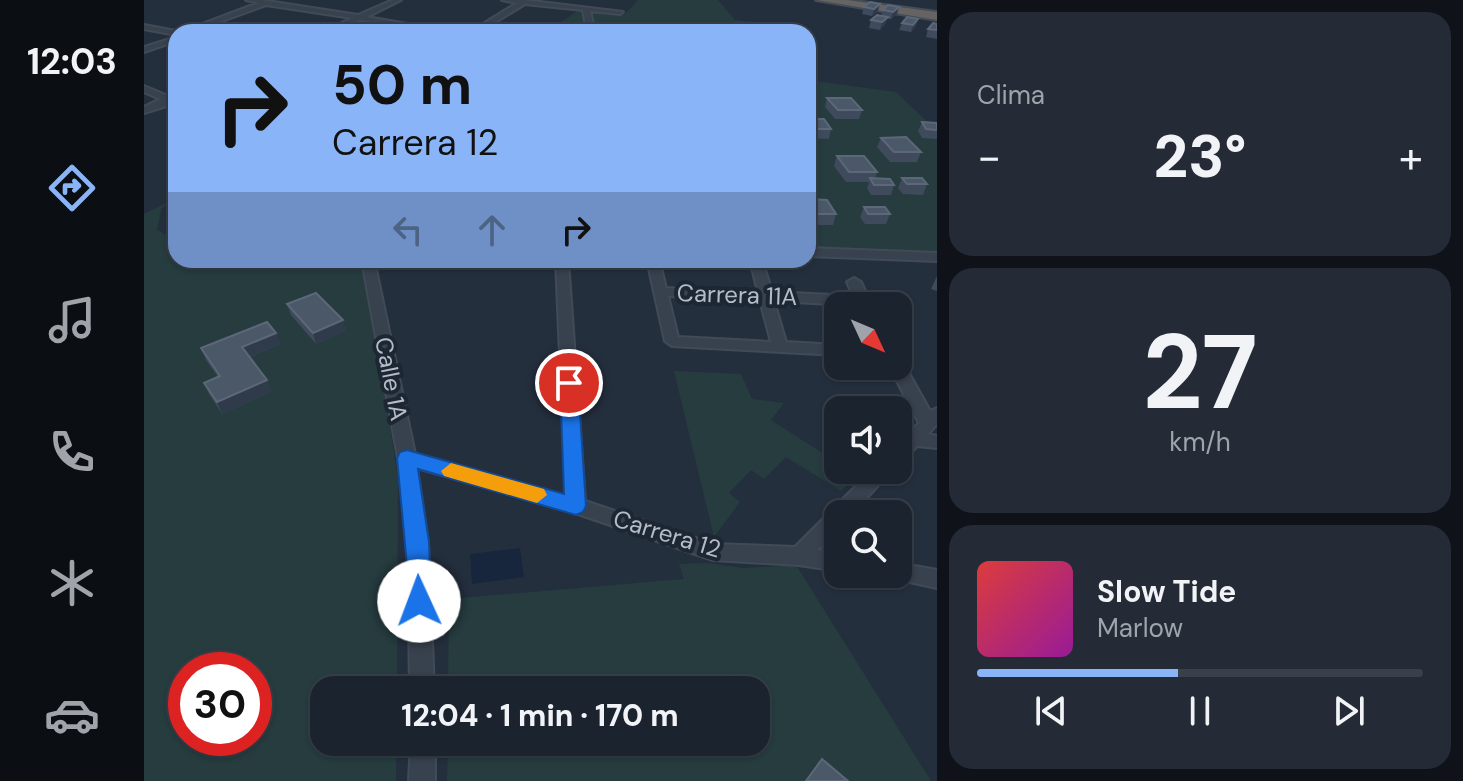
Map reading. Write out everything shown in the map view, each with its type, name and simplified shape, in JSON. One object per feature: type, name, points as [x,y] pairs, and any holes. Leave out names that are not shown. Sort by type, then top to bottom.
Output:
[{"type":"highway","points":[[822,0],[937,16]]},
{"type":"street","points":[[249,0],[398,24]]},
{"type":"street","points":[[210,24],[283,0]]},
{"type":"street","points":[[345,24],[398,0]]},
{"type":"street","points":[[505,0],[620,12]]},
{"type":"street","points":[[487,24],[525,1]]},
{"type":"street","points":[[586,10],[589,24]]},
{"type":"street","points":[[215,24],[231,17]]},
{"type":"street","points":[[144,27],[168,34]]},
{"type":"street","points":[[144,48],[168,39]]},
{"type":"street","points":[[144,89],[165,100]]},
{"type":"street","points":[[144,110],[168,99]]},
{"type":"street","points":[[816,252],[937,257]]},
{"type":"street","name":"Calle 1A","points":[[370,268],[407,458],[418,542],[422,676]]},
{"type":"street","points":[[562,268],[576,506]]},
{"type":"street","points":[[655,268],[672,341],[824,349]]},
{"type":"street","points":[[758,268],[780,347]]},
{"type":"street","points":[[854,282],[859,292]]},
{"type":"street","name":"Carrera 11A","points":[[660,292],[824,300]]},
{"type":"street","points":[[906,380],[932,419],[914,439]]},
{"type":"street","points":[[914,439],[937,442]]},
{"type":"street","name":"Carrera 12","points":[[407,458],[576,506],[713,552],[824,560]]},
{"type":"street","points":[[854,500],[869,484]]},
{"type":"street","points":[[799,556],[824,530]]},
{"type":"street","points":[[912,575],[937,579]]},
{"type":"street","points":[[422,781],[423,756]]},
{"type":"green space","points":[[638,0],[718,0],[735,20],[764,24],[558,24],[577,11],[624,15]]},
{"type":"green space","points":[[816,81],[896,92],[937,131],[937,255],[816,248]]},
{"type":"green space","points":[[168,202],[161,209],[157,230],[168,236],[168,268],[367,268],[398,480],[397,676],[310,676],[310,756],[396,756],[396,781],[144,781],[144,214]]},
{"type":"green space","points":[[674,371],[741,374],[752,399],[784,403],[771,420],[824,454],[824,480],[786,457],[764,479],[751,470],[729,493],[740,502],[714,537]]},
{"type":"green space","points":[[830,484],[848,484],[841,491]]},
{"type":"green space","points":[[708,563],[743,568],[796,565],[931,781],[447,781],[448,756],[770,756],[770,676],[448,676],[449,599],[684,579],[679,564]]},
{"type":"water","points":[[520,548],[524,577],[472,584],[470,554]]},
{"type":"building","points":[[870,2],[880,4],[874,9],[864,7]]},
{"type":"building","points":[[888,5],[899,7],[893,12],[883,10]]},
{"type":"building","points":[[877,15],[888,17],[882,22],[871,20]]},
{"type":"building","points":[[907,17],[918,19],[913,25],[902,23]]},
{"type":"building","points":[[933,23],[937,24],[937,30],[928,29]]},
{"type":"building","points":[[827,98],[851,98],[862,110],[838,110]]},
{"type":"building","points":[[816,119],[824,119],[831,129],[816,129]]},
{"type":"building","points":[[922,122],[937,123],[937,130],[926,129]]},
{"type":"building","points":[[906,137],[921,152],[894,152],[881,138]]},
{"type":"building","points":[[837,156],[864,156],[877,172],[849,172]]},
{"type":"building","points":[[870,178],[890,179],[894,185],[874,185]]},
{"type":"building","points":[[902,178],[922,178],[927,184],[907,184]]},
{"type":"building","points":[[816,199],[827,200],[836,214],[816,214]]},
{"type":"building","points":[[864,207],[885,207],[890,214],[868,214]]},
{"type":"building","points":[[316,293],[343,320],[313,333],[287,304]]},
{"type":"building","points":[[267,322],[276,333],[242,347],[267,380],[217,402],[204,383],[220,376],[201,348]]},
{"type":"building","points":[[822,759],[848,781],[806,781]]},
{"type":"slow traffic","points":[[451,471],[537,495]]},
{"type":"route","points":[[419,601],[418,542],[407,458],[576,506],[569,383]]}]
